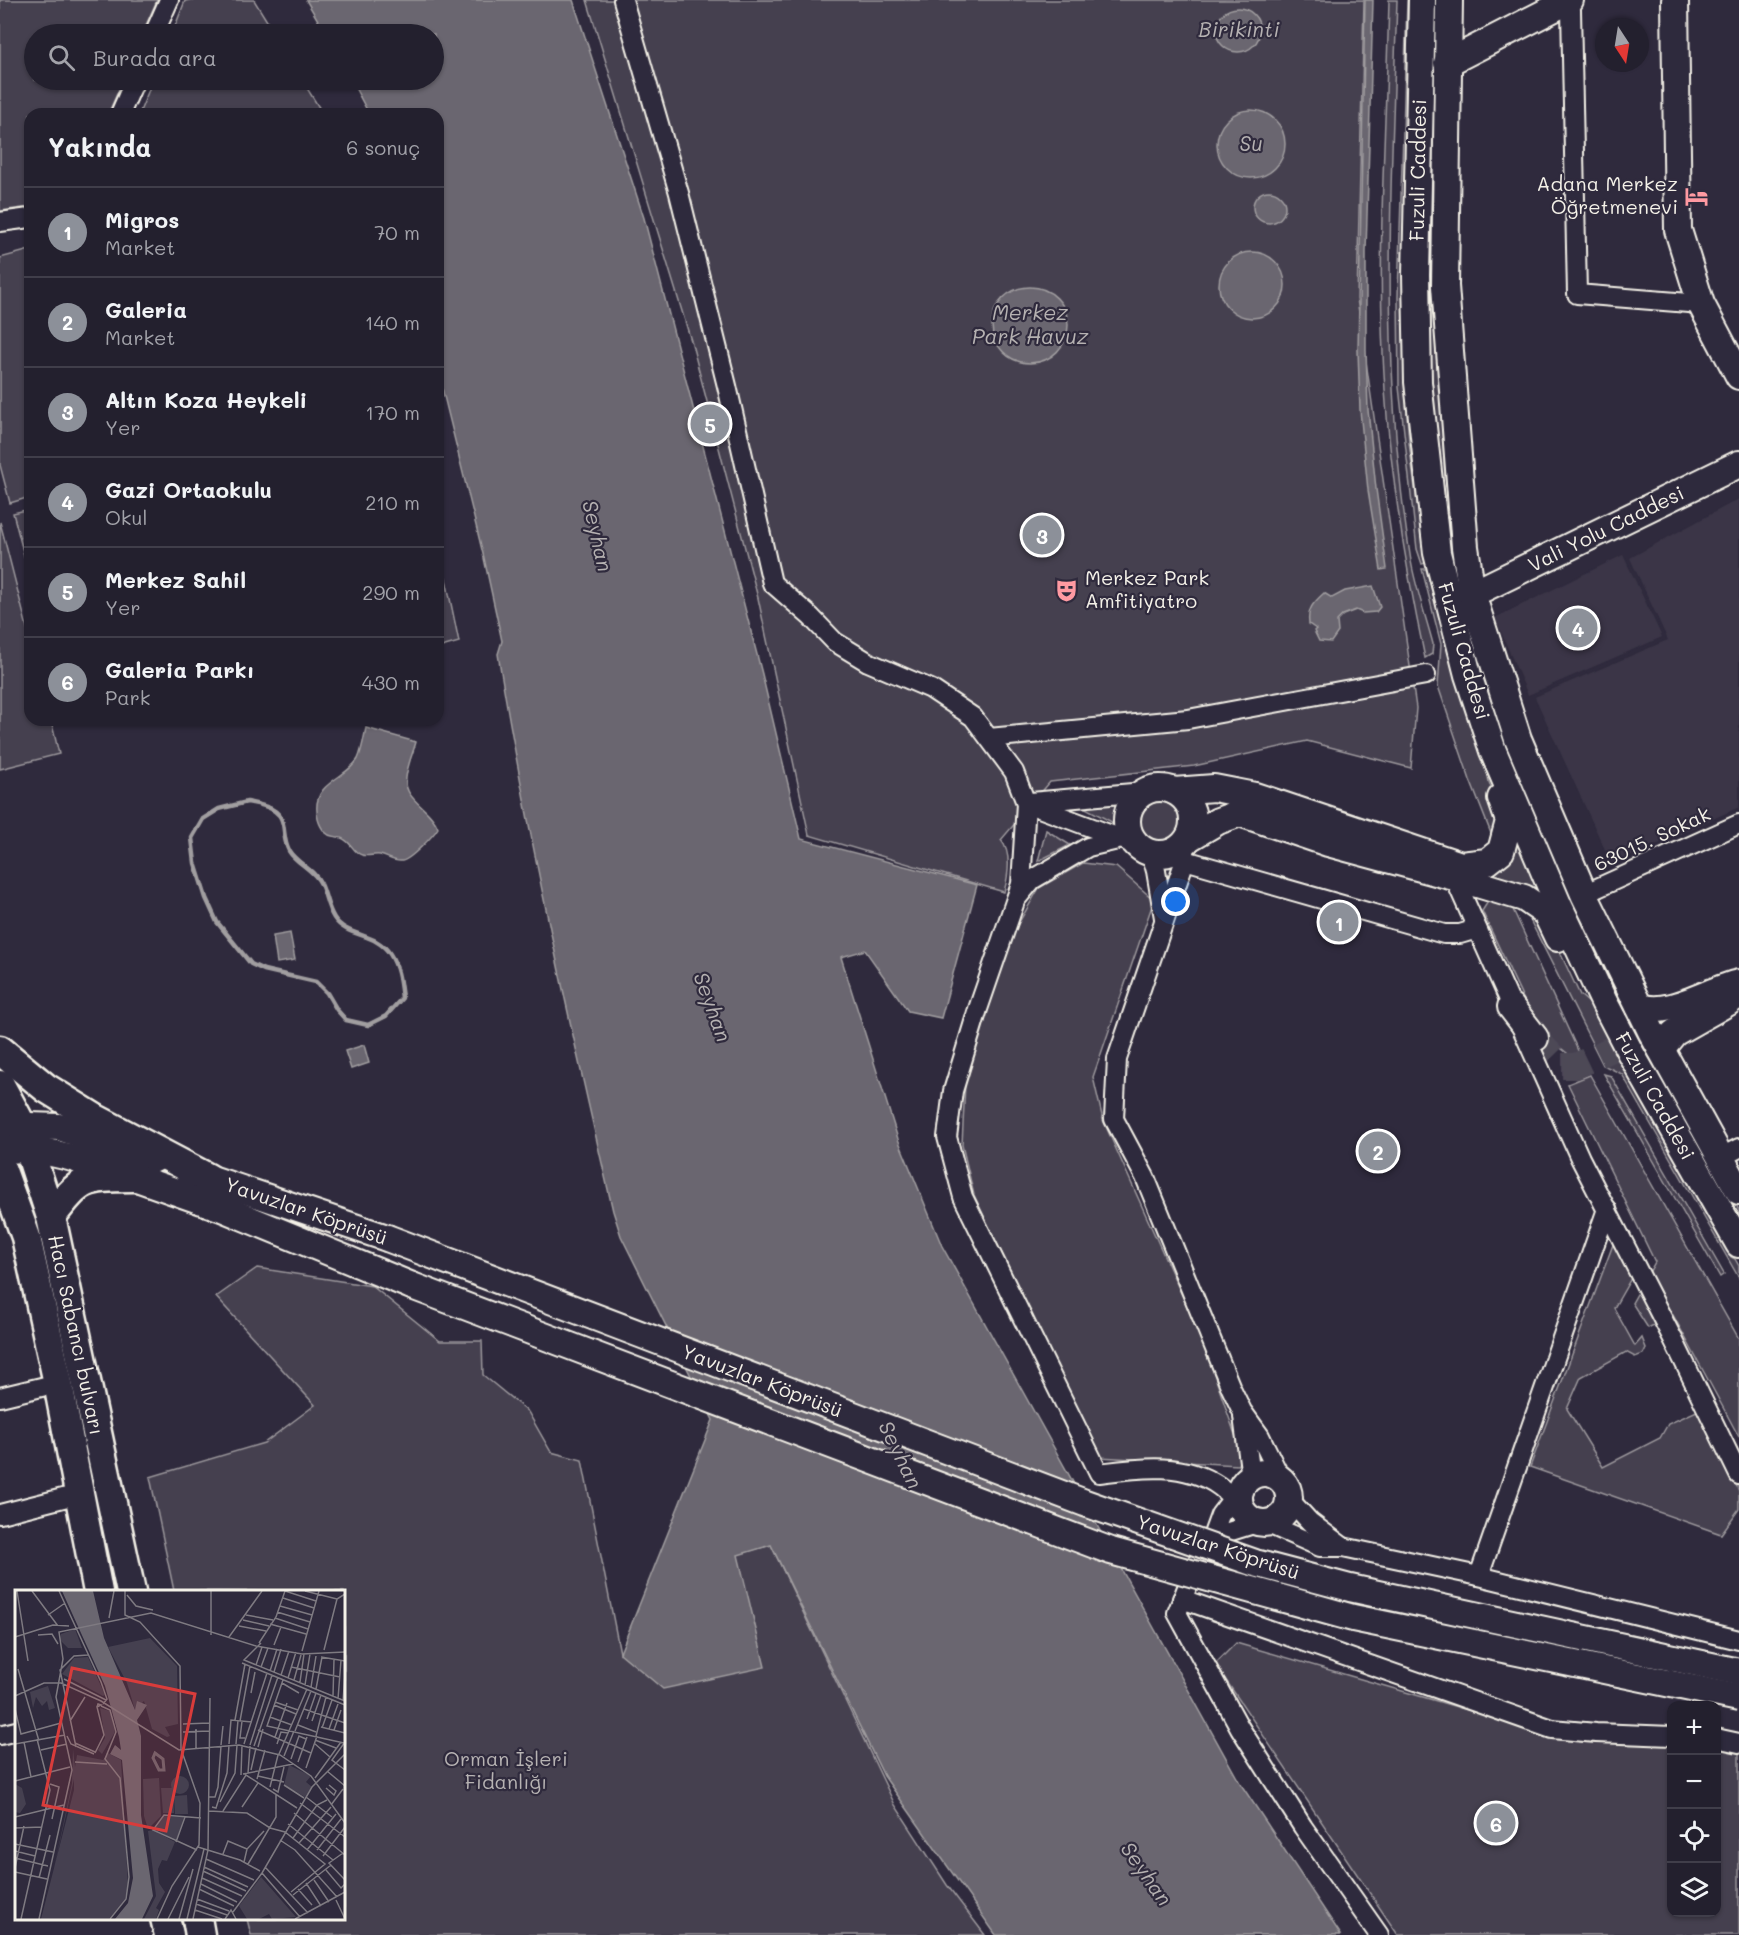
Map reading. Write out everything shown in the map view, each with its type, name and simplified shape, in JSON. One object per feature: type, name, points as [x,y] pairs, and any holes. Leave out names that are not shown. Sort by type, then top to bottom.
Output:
[{"type":"main road","name":"Fuzuli Caddesi","points":[[1422,0],[1416,275],[1418,382],[1437,553],[1468,675],[1493,751],[1558,904],[1604,1002],[1739,1244]]},
{"type":"main road","name":"Fuzuli Caddesi","points":[[1449,0],[1445,286],[1465,547],[1472,594],[1518,739],[1584,894],[1661,1049],[1730,1153],[1739,1191]]},
{"type":"main road","points":[[1675,0],[1678,230],[1701,304],[1739,376]]},
{"type":"main road","points":[[1448,63],[1567,1]]},
{"type":"main road","name":"Vali Yolu Caddesi","points":[[1472,594],[1739,464]]},
{"type":"main road","points":[[1174,791],[1214,788],[1255,796],[1461,865],[1487,862],[1501,851],[1509,821],[1494,780],[1493,751]]},
{"type":"main road","points":[[1187,847],[1194,817],[1183,797],[1164,788],[1144,792],[1135,799],[1127,819],[1128,830],[1138,847],[1162,855],[1187,847],[1218,821],[1239,813],[1328,843],[1524,898],[1546,913],[1582,988],[1604,1002]]},
{"type":"main road","points":[[1639,1006],[1660,1010],[1719,988],[1735,990],[1727,1004],[1674,1033],[1661,1049]]},
{"type":"main road","points":[[1511,1007],[1535,1038]]},
{"type":"main road","points":[[0,1050],[46,1088],[86,1113],[208,1178]]},
{"type":"main road","name":"Hacı Sabancı bulvarı","points":[[0,1085],[51,1217],[131,1590]]},
{"type":"main road","name":"Yavuzlar Köprüsü","points":[[17,1132],[59,1127],[387,1238],[1085,1503],[1255,1563],[1350,1588],[1739,1672]]},
{"type":"main road","points":[[0,1151],[17,1132]]},
{"type":"main road","name":"Yavuzlar Köprüsü","points":[[17,1132],[69,1157],[222,1208],[412,1286],[1111,1551],[1353,1618],[1739,1698]]},
{"type":"main road","name":"Hacı Sabancı bulvarı","points":[[0,1165],[26,1237],[58,1383],[98,1590]]},
{"type":"main road","points":[[51,1217],[71,1191],[84,1181],[102,1177],[134,1177]]},
{"type":"main road","points":[[1268,1474],[1276,1477],[1286,1491],[1282,1515],[1275,1521],[1248,1502],[1268,1474]]},
{"type":"main road","points":[[165,1920],[169,1935]]},
{"type":"main road","points":[[197,1920],[200,1935]]},
{"type":"street","points":[[158,24],[169,0]]},
{"type":"street","points":[[623,0],[680,193],[772,583],[811,617],[835,642],[868,662],[932,689],[973,717],[1014,772],[1026,802],[1021,884],[978,1009],[953,1091],[947,1137],[963,1197],[1099,1473],[1162,1467],[1194,1474],[1248,1502],[1320,1547],[1343,1547],[1479,1576],[1739,1640]]},
{"type":"street","points":[[1567,1],[1571,10],[1576,294],[1701,304]]},
{"type":"street","points":[[123,108],[131,90]]},
{"type":"street","points":[[0,222],[24,219]]},
{"type":"street","points":[[989,738],[1196,718],[1426,675]]},
{"type":"street","points":[[1026,802],[1144,792]]},
{"type":"street","points":[[1026,802],[1138,847],[1156,871],[1164,923]]},
{"type":"street","name":"63015. Sokak","points":[[1584,894],[1739,824]]},
{"type":"street","points":[[1015,900],[1032,880],[1088,847],[1138,847]]},
{"type":"street","points":[[1343,1547],[1310,1522],[1286,1491],[1260,1436],[1242,1411],[1231,1388],[1145,1177],[1114,1119],[1117,1059],[1164,923],[1187,847],[1444,934],[1460,934],[1477,929]]},
{"type":"street","points":[[1454,877],[1580,1158],[1673,1339],[1739,1475]]},
{"type":"street","points":[[1479,1576],[1607,1209]]},
{"type":"street","points":[[0,1397],[58,1383]]},
{"type":"street","points":[[1212,1537],[1248,1502],[1242,1411]]},
{"type":"street","points":[[0,1514],[79,1494]]},
{"type":"street","points":[[1248,1502],[1220,1515],[1212,1537],[1195,1567],[1177,1613],[1240,1728],[1303,1827],[1379,1935]]},
{"type":"street","points":[[1182,1599],[1552,1729],[1667,1736]]},
{"type":"street","points":[[0,1735],[15,1731]]},
{"type":"street","points":[[1721,1739],[1739,1743]]},
{"type":"shaded area","points":[[1739,499],[1739,807],[1612,865],[1535,697],[1668,640],[1630,558]]},
{"type":"shaded area","points":[[1623,555],[1662,637],[1528,695],[1495,618]]},
{"type":"green space","points":[[0,0],[157,0],[146,24],[24,24],[24,90],[119,90],[111,108],[24,108],[24,208],[0,211]]},
{"type":"green space","points":[[254,0],[269,24],[176,24],[185,1]]},
{"type":"green space","points":[[587,0],[1364,0],[1357,299],[1416,708],[1411,768],[1307,741],[1194,766],[1050,782],[1001,840],[1008,858],[1004,892],[809,835],[758,598],[692,344]]},
{"type":"green space","points":[[1389,0],[1397,0],[1392,140],[1391,351],[1401,491],[1411,561],[1433,644],[1432,654],[1425,658],[1400,525],[1391,458],[1382,341],[1382,195]]},
{"type":"green space","points":[[1407,0],[1412,0],[1404,297],[1405,387],[1409,443],[1425,563],[1422,564],[1417,549],[1399,387],[1398,297]]},
{"type":"green space","points":[[1433,0],[1439,0],[1436,334],[1445,476],[1456,553],[1604,964],[1638,1034],[1739,1210],[1739,1220],[1633,1036],[1540,836],[1479,672],[1449,555],[1438,476],[1429,334],[1427,262]]},
{"type":"green space","points":[[149,90],[308,90],[319,108],[141,108]]},
{"type":"green space","points":[[24,252],[24,499],[10,503],[0,465],[0,258]]},
{"type":"green space","points":[[24,510],[24,555],[13,513]]},
{"type":"green space","points":[[0,522],[24,616],[24,726],[52,726],[59,754],[0,769]]},
{"type":"green space","points":[[1422,569],[1426,569],[1447,644],[1484,754],[1489,782],[1504,823],[1496,846],[1470,780],[1438,686],[1441,644]]},
{"type":"green space","points":[[444,570],[459,642],[444,646]]},
{"type":"green space","points":[[1161,793],[1178,800],[1185,817],[1178,834],[1161,841],[1144,834],[1137,817],[1144,800]]},
{"type":"green space","points":[[1123,802],[1121,827],[1078,804]]},
{"type":"green space","points":[[1046,830],[1070,845],[1038,861]]},
{"type":"green space","points":[[1517,837],[1549,910],[1452,865]]},
{"type":"green space","points":[[1083,863],[1116,867],[1154,900],[1093,1077],[1103,1120],[1203,1342],[1241,1452],[1238,1465],[1099,1457],[974,1195],[962,1145],[965,1084],[1007,943],[1039,888]]},
{"type":"green space","points":[[1491,897],[1510,903],[1586,1068],[1538,1030],[1482,911]]},
{"type":"green space","points":[[1525,910],[1543,916],[1580,995],[1596,1009],[1656,1123],[1731,1257],[1739,1266],[1739,1278],[1622,1074],[1603,1065]]},
{"type":"green space","points":[[1604,1074],[1611,1076],[1724,1274],[1720,1277]]},
{"type":"green space","points":[[1590,1075],[1739,1339],[1739,1437],[1673,1315],[1648,1328],[1632,1303],[1655,1262],[1568,1084]]},
{"type":"green space","points":[[1614,1242],[1634,1273],[1614,1308],[1635,1346],[1642,1338],[1646,1348],[1643,1354],[1635,1357],[1626,1352],[1581,1377],[1567,1409],[1603,1467],[1660,1438],[1668,1424],[1699,1410],[1739,1491],[1739,1509],[1721,1534],[1530,1467]]},
{"type":"green space","name":"Orman İşleri Fidanlığı","points":[[257,1268],[372,1286],[440,1341],[482,1341],[483,1375],[528,1412],[551,1452],[582,1460],[620,1653],[738,1554],[771,1545],[895,1805],[947,1885],[985,1935],[251,1935],[247,1920],[345,1920],[345,1590],[174,1590],[150,1477],[264,1443],[315,1405],[216,1297]]},
{"type":"green space","points":[[1236,1643],[1561,1737],[1667,1744],[1667,1917],[1721,1917],[1721,1748],[1739,1752],[1739,1935],[1398,1935],[1215,1664]]},
{"type":"water","name":"Seyhan","points":[[306,0],[573,0],[644,218],[762,674],[801,839],[977,885],[941,1018],[908,1011],[865,950],[841,957],[898,1139],[942,1246],[1240,1783],[1341,1935],[996,1935],[884,1776],[771,1545],[738,1555],[765,1667],[663,1689],[620,1653],[713,1420],[621,1236],[613,1211],[551,933],[498,654],[502,641],[444,396],[444,108],[366,108],[356,90],[444,90],[444,24],[320,24]]},
{"type":"water","points":[[1365,0],[1373,0],[1366,252],[1366,350],[1368,410],[1387,569],[1381,570],[1368,490],[1360,410],[1358,350]]},
{"type":"water","name":"Birikinti","points":[[1238,8],[1253,15],[1260,30],[1253,45],[1238,52],[1223,45],[1216,30],[1223,15]]},
{"type":"water","name":"Su","points":[[1251,110],[1264,113],[1275,120],[1282,131],[1285,144],[1282,157],[1275,168],[1264,175],[1251,178],[1238,175],[1227,168],[1220,157],[1217,144],[1220,131],[1227,120],[1238,113]]},
{"type":"water","points":[[1269,191],[1280,196],[1285,207],[1280,218],[1269,223],[1258,218],[1253,207],[1258,196]]},
{"type":"water","points":[[1252,252],[1265,255],[1275,262],[1282,272],[1285,285],[1282,298],[1275,308],[1265,315],[1252,318],[1239,315],[1229,308],[1222,298],[1219,285],[1222,272],[1229,262],[1239,255]]},
{"type":"water","name":"Merkez Park Havuz","points":[[1030,287],[1044,290],[1057,298],[1065,311],[1068,325],[1065,339],[1057,352],[1044,360],[1030,363],[1016,360],[1003,352],[995,339],[992,325],[995,311],[1003,298],[1016,290]]},
{"type":"water","points":[[1373,586],[1380,607],[1376,612],[1363,613],[1356,610],[1343,615],[1337,621],[1338,632],[1331,642],[1319,641],[1314,631],[1316,629],[1309,624],[1310,610],[1317,600],[1324,593],[1332,598],[1345,591]]},
{"type":"water","points":[[366,728],[416,742],[408,769],[406,786],[438,828],[406,860],[359,854],[343,839],[325,833],[318,818],[317,801],[321,793],[358,759]]},
{"type":"water","points":[[290,933],[295,960],[277,963],[273,936]]},
{"type":"water","points":[[364,1045],[369,1063],[351,1069],[345,1051]]},
{"type":"waterway","points":[[247,802],[269,808],[278,814],[283,824],[289,851],[318,879],[334,918],[346,929],[377,942],[390,954],[397,970],[402,998],[386,1016],[368,1025],[346,1020],[327,993],[316,982],[264,970],[251,964],[217,922],[206,898],[195,863],[192,838],[203,819],[219,809],[247,802]]},
{"type":"tunnel","points":[[1535,1038],[1562,1066],[1576,1066],[1700,1007]]},
{"type":"place","name":"Adana Merkez Öğretmenevi","points":[[1696,196]]},
{"type":"place","name":"Merkez Sahil","points":[[710,424]]},
{"type":"place","name":"Altın Koza Heykeli","points":[[1042,535]]},
{"type":"place","name":"Merkez Park Amfitiyatro","points":[[1067,590]]},
{"type":"place","name":"Gazi Ortaokulu","points":[[1578,628]]},
{"type":"place","name":"Migros","points":[[1339,922]]},
{"type":"place","name":"Galeria","points":[[1378,1151]]},
{"type":"place","name":"Galeria Parkı","points":[[1496,1823]]}]
